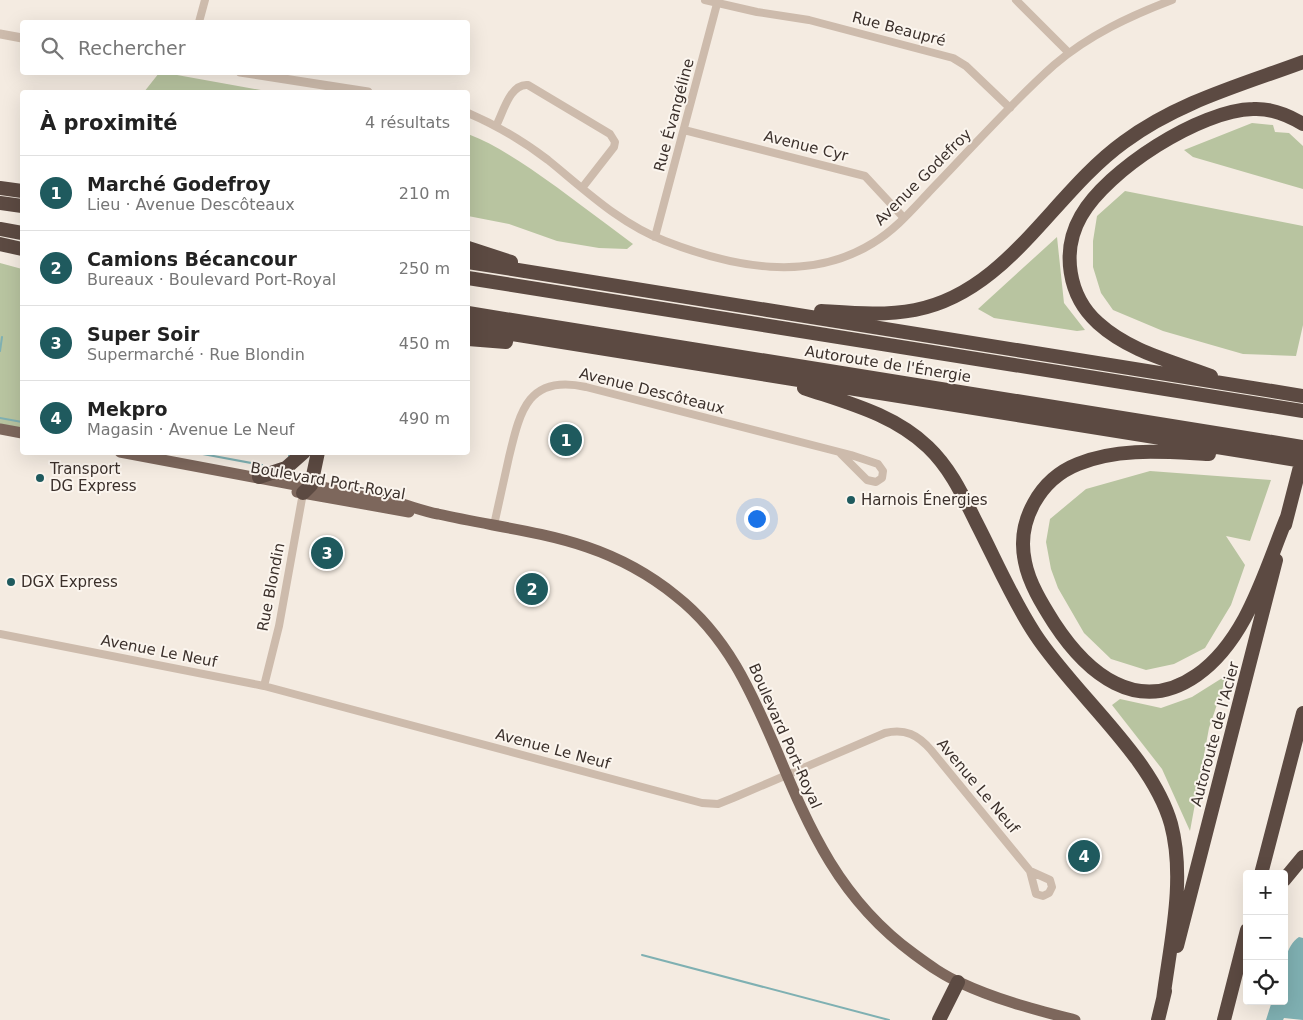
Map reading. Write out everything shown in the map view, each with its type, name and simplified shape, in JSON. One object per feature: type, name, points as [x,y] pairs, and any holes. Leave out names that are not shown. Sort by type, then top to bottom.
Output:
[{"type":"highway","points":[[724,303],[878,314],[914,310],[947,300],[974,286],[994,271],[1087,173],[1115,148],[1137,133],[1189,103],[1303,62]]},
{"type":"highway","points":[[1237,386],[1142,351],[1117,337],[1097,322],[1080,300],[1072,280],[1069,260],[1072,237],[1086,209],[1104,188],[1141,157],[1190,128],[1225,114],[1252,109],[1277,112],[1303,124]]},
{"type":"highway","points":[[0,188],[20,191]]},
{"type":"highway","points":[[0,203],[20,206]]},
{"type":"highway","points":[[0,229],[20,233]]},
{"type":"highway","points":[[0,244],[20,249]]},
{"type":"highway","points":[[470,249],[555,276]]},
{"type":"highway","points":[[470,262],[1302,396]]},
{"type":"highway","name":"Autoroute de l'Énergie","points":[[470,278],[1301,410]]},
{"type":"highway","name":"Autoroute de l'Énergie","points":[[470,312],[1287,452],[1303,447]]},
{"type":"highway","points":[[470,327],[1270,456]]},
{"type":"highway","points":[[470,339],[582,345]]},
{"type":"highway","points":[[768,375],[883,416],[910,431],[939,458],[958,485],[1007,585],[1035,634],[1064,674],[1133,756],[1152,783],[1170,820],[1176,861],[1175,899],[1163,1000]]},
{"type":"highway","points":[[1288,517],[1253,599],[1231,639],[1203,670],[1189,680],[1169,688],[1146,690],[1126,687],[1106,679],[1093,670],[1058,628],[1034,588],[1027,569],[1023,542],[1029,512],[1047,485],[1070,467],[1096,458],[1133,452],[1270,456],[1287,452],[1303,461]]},
{"type":"highway","points":[[259,477],[286,468],[301,455]]},
{"type":"highway","points":[[305,488],[308,455]]},
{"type":"highway","points":[[305,488],[317,455]]},
{"type":"highway","name":"Autoroute de l'Acier","points":[[1158,1020],[1303,455]]},
{"type":"highway","points":[[1262,870],[1303,713]]},
{"type":"highway","points":[[1288,875],[1303,857]]},
{"type":"highway","points":[[1224,1020],[1243,945]]},
{"type":"highway","points":[[1232,988],[1245,960]]},
{"type":"highway","points":[[939,1020],[958,982]]},
{"type":"main road","points":[[0,429],[20,433]]},
{"type":"main road","name":"Boulevard Port-Royal","points":[[134,455],[238,480],[305,488]]},
{"type":"main road","name":"Boulevard Port-Royal","points":[[158,460],[259,477],[390,510],[436,514],[571,540],[606,552],[642,571],[682,601],[715,634],[741,672],[820,849],[856,900],[896,940],[958,982],[1006,1000],[1075,1020]]},
{"type":"street","points":[[201,20],[206,0]]},
{"type":"street","name":"Rue Beaupré","points":[[705,0],[718,1],[757,12],[809,20],[953,58],[966,66],[1010,108]]},
{"type":"street","points":[[1016,0],[1069,53]]},
{"type":"street","name":"Avenue Godefroy","points":[[470,114],[496,126],[536,152],[626,222],[655,237],[690,250],[737,262],[769,268],[795,268],[828,262],[854,253],[881,238],[904,218],[1010,108],[1069,53],[1117,24],[1172,0]]},
{"type":"street","name":"Rue Évangéline","points":[[655,237],[718,1]]},
{"type":"street","points":[[0,34],[20,38]]},
{"type":"street","points":[[259,75],[354,90]]},
{"type":"street","points":[[496,126],[515,88],[523,84],[528,85],[610,134],[615,142],[614,147],[582,188]]},
{"type":"street","name":"Avenue Cyr","points":[[684,130],[865,176],[904,218]]},
{"type":"street","name":"Avenue Descôteaux","points":[[494,525],[521,413],[535,394],[553,385],[569,384],[586,387],[841,454],[878,464],[883,469],[882,478],[875,482],[869,481],[841,454]]},
{"type":"street","name":"Rue Blondin","points":[[264,686],[279,626],[305,488]]},
{"type":"street","name":"Avenue Le Neuf","points":[[0,634],[264,686],[702,803],[718,804],[885,734],[900,731],[912,734],[931,750],[1030,871]]},
{"type":"green space","points":[[157,75],[177,75],[261,90],[146,90]]},
{"type":"green space","points":[[1252,123],[1273,125],[1275,132],[1289,133],[1303,146],[1303,189],[1193,157],[1184,150]]},
{"type":"green space","points":[[470,135],[492,145],[531,169],[633,244],[627,249],[599,248],[557,241],[509,224],[470,216]]},
{"type":"green space","points":[[1125,191],[1303,226],[1303,325],[1296,356],[1243,354],[1163,331],[1113,310],[1101,293],[1093,267],[1093,241],[1097,216]]},
{"type":"green space","points":[[1057,237],[1064,303],[1085,330],[1077,331],[994,318],[978,309]]},
{"type":"green space","points":[[0,263],[20,268],[20,428],[0,424]]},
{"type":"green space","points":[[1150,471],[1271,480],[1250,541],[1226,536],[1245,565],[1231,605],[1205,648],[1174,664],[1146,670],[1111,659],[1084,633],[1058,588],[1051,569],[1046,542],[1050,519],[1086,489]]},
{"type":"green space","points":[[1227,675],[1209,728],[1190,831],[1162,769],[1112,705],[1120,699],[1161,708],[1192,697]]},
{"type":"water","points":[[1299,937],[1303,938],[1303,1020],[1284,1018],[1283,1020],[1266,1020],[1271,1005],[1288,1005],[1288,953]]},
{"type":"waterway","points":[[0,351],[2,337]]},
{"type":"waterway","points":[[0,418],[20,422]]},
{"type":"waterway","points":[[208,455],[262,465]]},
{"type":"waterway","points":[[642,955],[889,1020]]},
{"type":"place","name":"Marché Godefroy","points":[[566,440]]},
{"type":"place","name":"Transport DG Express","points":[[40,478]]},
{"type":"place","name":"Harnois Énergies","points":[[851,500]]},
{"type":"place","name":"Super Soir","points":[[327,553]]},
{"type":"place","name":"DGX Express","points":[[11,582]]},
{"type":"place","name":"Camions Bécancour","points":[[532,589]]},
{"type":"place","name":"Mekpro","points":[[1084,856]]}]
